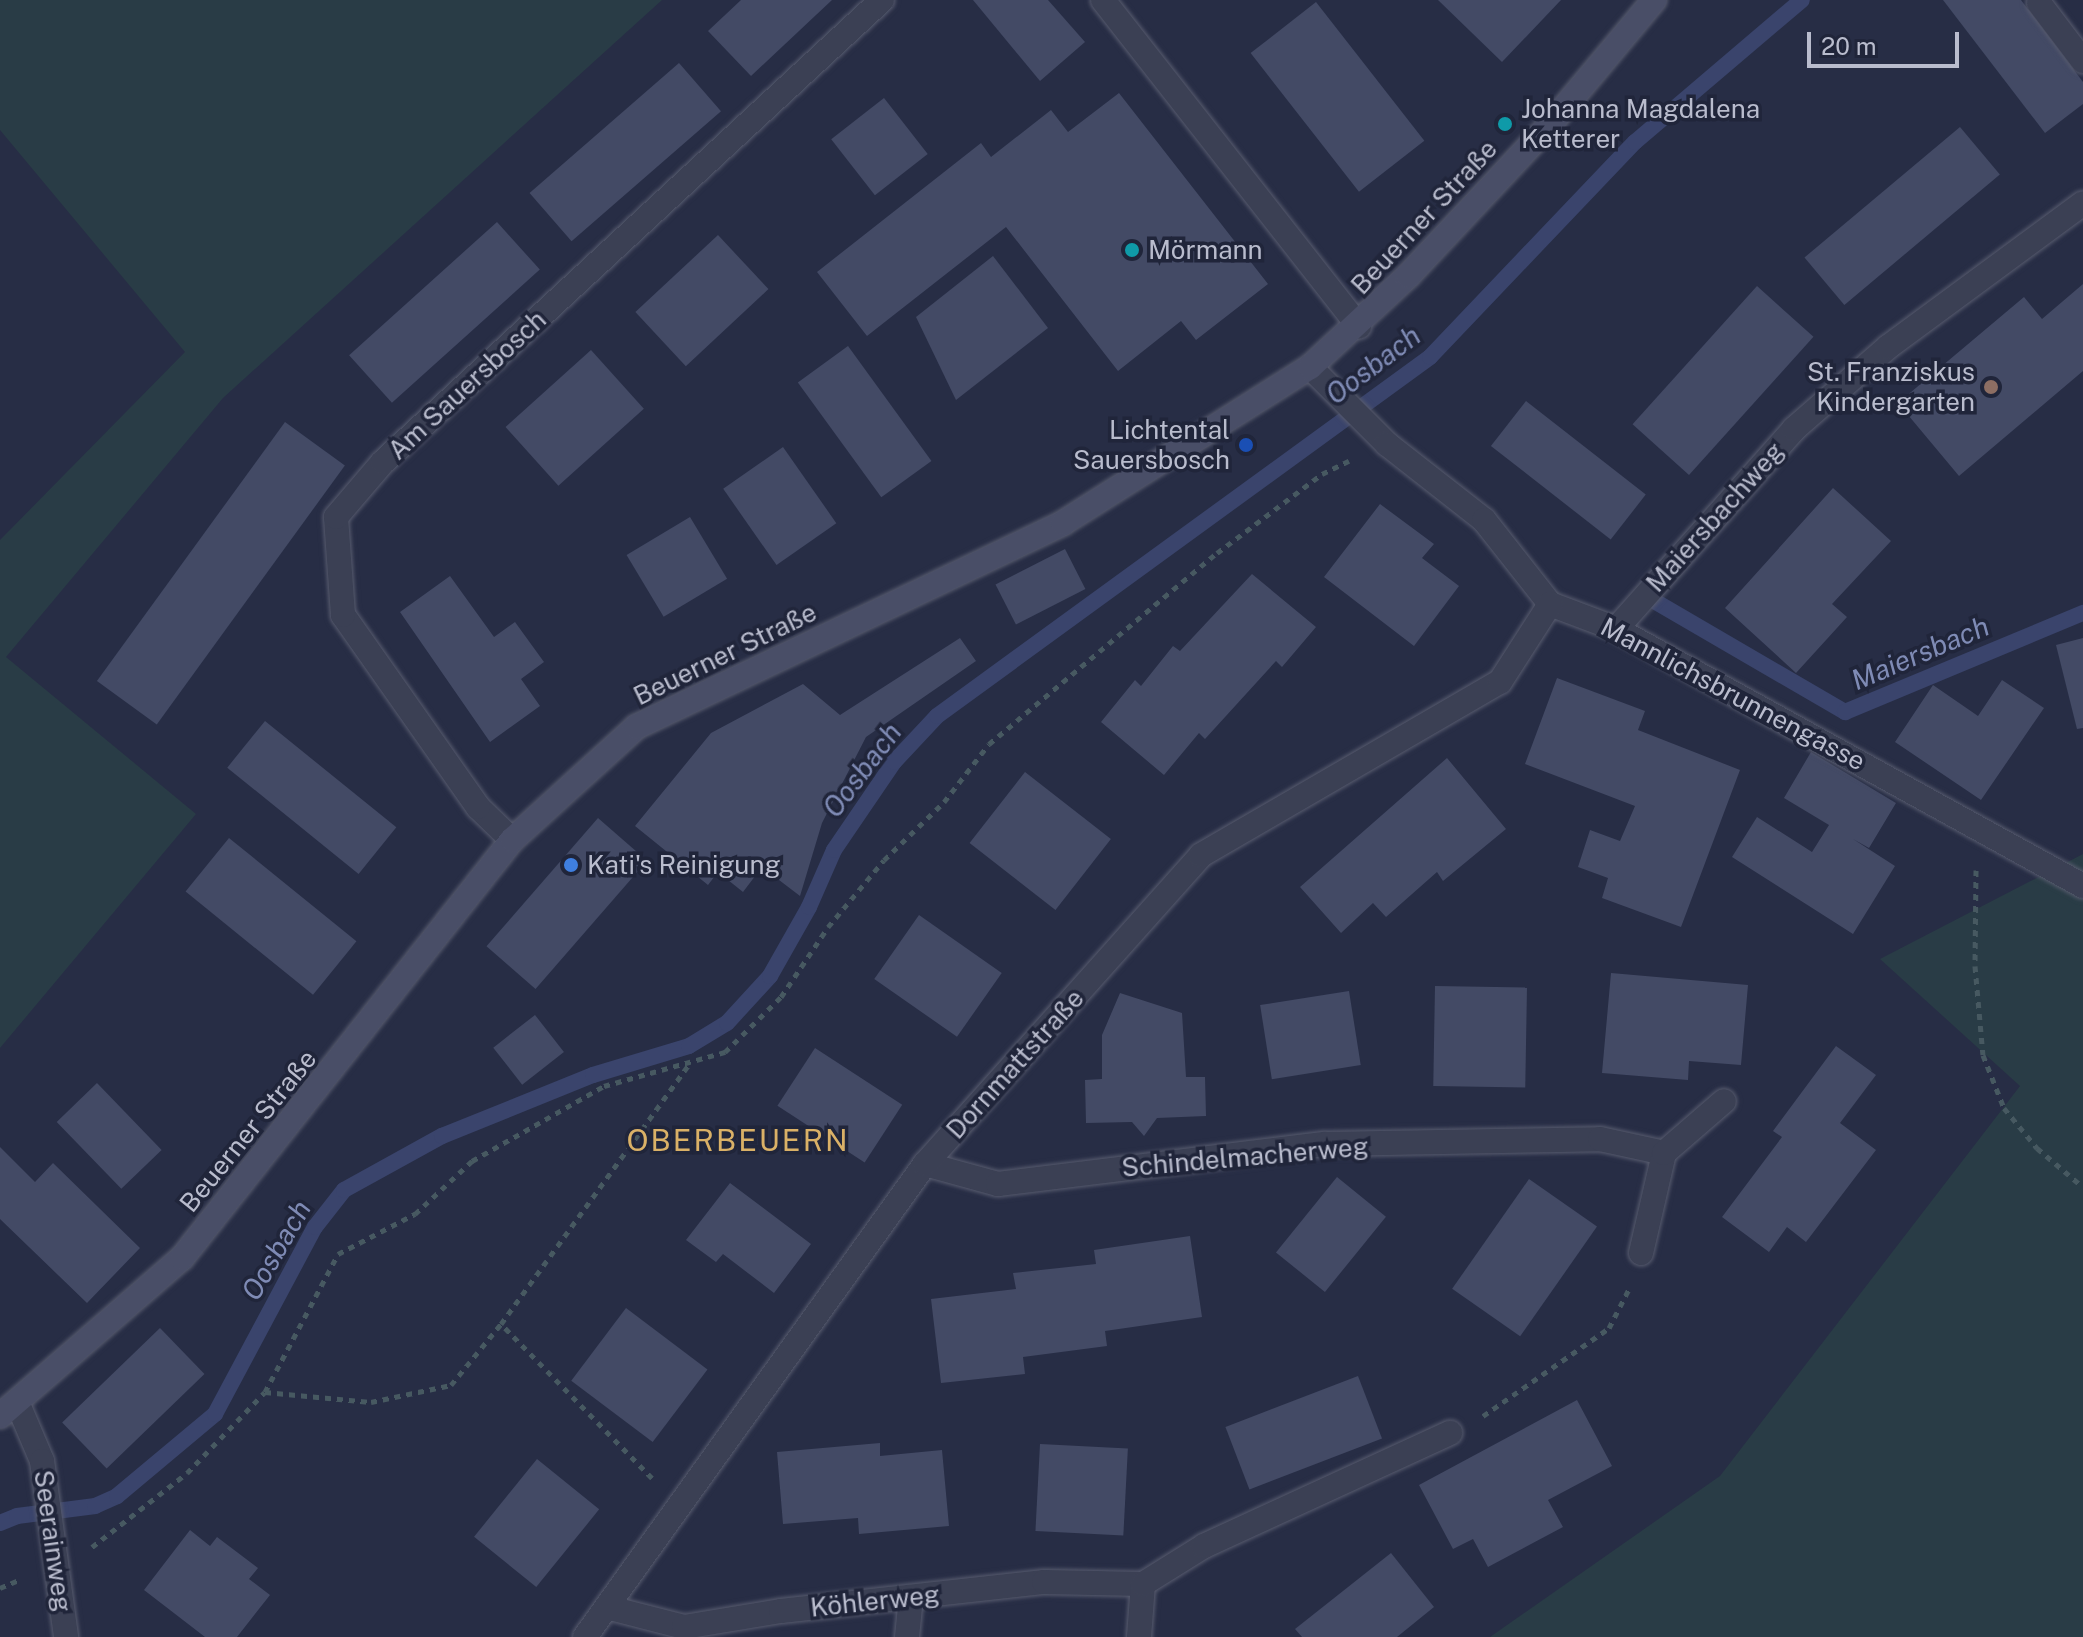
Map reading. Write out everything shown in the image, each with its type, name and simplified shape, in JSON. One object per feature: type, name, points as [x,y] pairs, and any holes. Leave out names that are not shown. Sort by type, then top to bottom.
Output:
[{"type":"main road","name":"Beuerner Straße","points":[[8,1409],[182,1258],[512,840],[636,727],[1063,523],[1310,367],[1359,326],[1553,121],[1654,0]]},
{"type":"street","name":"Am Sauersbosch","points":[[512,840],[478,807],[343,615],[336,517],[383,462],[882,0]]},
{"type":"street","name":"Beuerner Straße","points":[[1103,0],[1359,326]]},
{"type":"street","points":[[2039,3],[2083,61]]},
{"type":"street","name":"Maiersbachweg","points":[[1616,629],[1794,429],[1888,347],[2083,203]]},
{"type":"street","points":[[1310,367],[1383,440],[1484,520],[1550,604]]},
{"type":"street","name":"Mannlichsbrunnengasse","points":[[1550,604],[1616,629],[1987,829],[2083,886]]},
{"type":"street","name":"Dornmattstraße","points":[[585,1637],[610,1608],[677,1503],[925,1164],[1201,855],[1500,682],[1550,604]]},
{"type":"street","points":[[1641,1253],[1664,1153],[1724,1101]]},
{"type":"street","name":"Schindelmacherweg","points":[[925,1164],[998,1184],[1326,1144],[1600,1139],[1664,1153]]},
{"type":"street","name":"Seerainweg","points":[[8,1409],[42,1461],[66,1637]]},
{"type":"street","points":[[1139,1637],[1143,1584],[1204,1546],[1450,1433]]},
{"type":"street","name":"Köhlerweg","points":[[610,1608],[684,1627],[1044,1582],[1143,1584]]},
{"type":"street","points":[[907,1637],[911,1597]]},
{"type":"path","points":[[0,1588],[107,1539],[176,1483],[265,1392],[338,1254],[415,1214],[472,1161],[604,1086],[725,1052],[781,997],[828,927],[884,860],[944,802],[989,744],[1217,553],[1322,474],[1383,440]]},
{"type":"path","points":[[1987,829],[1974,880],[1983,1055],[2004,1108],[2037,1148],[2083,1187]]},
{"type":"path","points":[[265,1392],[371,1402],[451,1385],[501,1324],[690,1062]]},
{"type":"path","points":[[1450,1433],[1504,1406],[1609,1328],[1641,1253]]},
{"type":"path","points":[[501,1324],[677,1503]]},
{"type":"shaded area","points":[[0,0],[662,0],[223,398],[6,657],[196,814],[0,1048],[0,540],[185,352],[0,130]]},
{"type":"shaded area","points":[[2083,854],[2083,1637],[1490,1637],[1720,1476],[2020,1086],[1880,959]]},
{"type":"building","points":[[741,0],[832,0],[751,76],[708,31]]},
{"type":"building","points":[[973,0],[1048,0],[1085,42],[1040,81]]},
{"type":"building","points":[[1438,0],[1561,0],[1502,62]]},
{"type":"building","points":[[1943,0],[2021,0],[2083,82],[2083,104],[2045,133]]},
{"type":"building","points":[[1316,2],[1424,141],[1359,192],[1251,53]]},
{"type":"building","points":[[679,63],[721,111],[572,241],[530,193]]},
{"type":"building","name":"Mörmann","points":[[1119,93],[1268,284],[1196,340],[1181,321],[1118,371],[1006,227],[867,336],[817,272],[981,143],[991,157],[1051,110],[1068,132]]},
{"type":"building","points":[[884,98],[928,154],[875,195],[831,139]]},
{"type":"building","points":[[1960,127],[2000,174],[1844,305],[1804,257]]},
{"type":"building","points":[[497,222],[540,270],[392,403],[349,355]]},
{"type":"building","points":[[718,235],[768,289],[686,366],[635,312]]},
{"type":"building","points":[[993,256],[1048,328],[956,400],[916,317]]},
{"type":"building","name":"St. Franziskus Kindergarten","points":[[2083,284],[2083,371],[1959,476],[1898,403],[2024,297],[2042,319]]},
{"type":"building","points":[[1757,286],[1813,337],[1689,475],[1633,424]]},
{"type":"building","points":[[848,346],[931,461],[881,497],[798,382]]},
{"type":"building","points":[[591,350],[644,409],[558,486],[506,427]]},
{"type":"building","points":[[1526,401],[1646,495],[1611,539],[1491,446]]},
{"type":"building","points":[[285,422],[345,465],[157,724],[97,681]]},
{"type":"building","points":[[783,447],[836,523],[777,565],[723,489]]},
{"type":"building","points":[[1833,488],[1891,541],[1832,604],[1847,617],[1796,673],[1725,608]]},
{"type":"building","points":[[1380,504],[1434,544],[1422,558],[1459,586],[1414,646],[1324,577]]},
{"type":"building","points":[[690,517],[727,579],[664,617],[627,555]]},
{"type":"building","points":[[1065,549],[1085,589],[1016,625],[996,584]]},
{"type":"building","points":[[1252,574],[1316,627],[1282,667],[1276,661],[1205,739],[1199,733],[1164,775],[1101,722],[1135,680],[1141,686],[1173,646],[1180,651]]},
{"type":"building","points":[[450,576],[494,637],[515,622],[544,662],[521,679],[540,706],[490,742],[400,612]]},
{"type":"building","points":[[960,638],[976,661],[866,737],[822,823],[800,896],[762,867],[743,892],[718,872],[708,885],[635,826],[711,733],[803,684],[840,715]]},
{"type":"building","points":[[2083,638],[2083,728],[2077,729],[2056,645]]},
{"type":"building","points":[[1557,678],[1645,711],[1638,730],[1740,770],[1681,927],[1602,898],[1608,878],[1578,867],[1590,830],[1620,841],[1635,806],[1525,764]]},
{"type":"building","points":[[2002,680],[2044,708],[1981,800],[1895,742],[1933,685],[1978,716]]},
{"type":"building","points":[[265,721],[396,827],[359,874],[227,768]]},
{"type":"building","points":[[1811,752],[1896,803],[1869,848],[1853,839],[1895,866],[1853,934],[1732,857],[1757,817],[1812,852],[1829,825],[1784,798]]},
{"type":"building","points":[[1447,758],[1506,829],[1443,881],[1437,872],[1386,917],[1373,903],[1341,933],[1300,887]]},
{"type":"building","points":[[1025,772],[1111,839],[1055,910],[970,843]]},
{"type":"building","points":[[598,818],[647,861],[536,989],[486,946]]},
{"type":"building","points":[[229,838],[356,941],[313,995],[186,892]]},
{"type":"building","points":[[919,915],[1002,973],[957,1037],[874,979]]},
{"type":"building","points":[[1611,973],[1748,985],[1741,1065],[1689,1061],[1688,1080],[1602,1073]]},
{"type":"building","points":[[1435,986],[1527,988],[1525,1088],[1433,1086]]},
{"type":"building","points":[[1349,991],[1361,1065],[1272,1079],[1260,1005]]},
{"type":"building","points":[[1120,993],[1182,1013],[1186,1077],[1205,1077],[1206,1116],[1157,1118],[1144,1136],[1132,1122],[1086,1123],[1085,1080],[1102,1079],[1102,1035]]},
{"type":"building","points":[[535,1015],[564,1052],[522,1085],[493,1048]]},
{"type":"building","points":[[1836,1046],[1876,1075],[1840,1123],[1876,1150],[1806,1242],[1787,1227],[1769,1252],[1722,1217],[1782,1137],[1773,1131]]},
{"type":"building","points":[[815,1048],[902,1105],[865,1163],[777,1106]]},
{"type":"building","points":[[97,1083],[162,1150],[121,1189],[57,1122]]},
{"type":"building","points":[[0,1147],[35,1182],[53,1163],[140,1248],[87,1303],[0,1219]]},
{"type":"building","points":[[1337,1177],[1386,1217],[1325,1292],[1276,1252]]},
{"type":"building","points":[[1529,1179],[1597,1227],[1520,1336],[1452,1289]]},
{"type":"building","points":[[730,1183],[811,1244],[774,1293],[723,1254],[716,1262],[686,1240]]},
{"type":"building","points":[[1190,1236],[1202,1317],[1105,1331],[1107,1346],[1023,1357],[1025,1374],[941,1383],[931,1299],[1016,1289],[1013,1273],[1096,1264],[1094,1250]]},
{"type":"building","points":[[626,1308],[707,1369],[653,1442],[571,1381]]},
{"type":"building","points":[[160,1328],[204,1374],[107,1469],[62,1422]]},
{"type":"building","points":[[1358,1376],[1382,1439],[1249,1489],[1225,1427]]},
{"type":"building","points":[[1577,1400],[1612,1466],[1548,1500],[1563,1527],[1488,1567],[1473,1539],[1453,1549],[1419,1485]]},
{"type":"building","points":[[880,1443],[880,1456],[942,1450],[949,1526],[859,1534],[858,1518],[783,1524],[777,1452]]},
{"type":"building","points":[[1040,1444],[1128,1449],[1123,1535],[1035,1531]]},
{"type":"building","points":[[537,1459],[599,1509],[536,1587],[474,1537]]},
{"type":"building","points":[[190,1530],[210,1546],[217,1537],[258,1568],[249,1579],[270,1595],[237,1637],[205,1637],[144,1590]]},
{"type":"building","points":[[1391,1553],[1434,1607],[1397,1637],[1302,1637],[1295,1629]]},
{"type":"waterway","name":"Oosbach","points":[[0,1523],[17,1516],[95,1506],[117,1496],[215,1414],[315,1227],[344,1190],[442,1136],[593,1075],[689,1046],[727,1023],[770,976],[809,907],[834,850],[894,762],[937,716],[1430,357],[1635,142],[1802,0]]},
{"type":"waterway","name":"Maiersbach","points":[[1656,602],[1845,712],[2083,613]]},
{"type":"place","name":"Johanna Magdalena Ketterer","points":[[1505,124]]},
{"type":"place","name":"Mörmann","points":[[1132,250]]},
{"type":"place","name":"St. Franziskus Kindergarten","points":[[1991,387]]},
{"type":"place","name":"Lichtental Sauersbosch","points":[[1246,445]]},
{"type":"place","name":"Kati's Reinigung","points":[[571,865]]},
{"type":"district","name":"OBERBEUERN","points":[[738,1140]]}]
